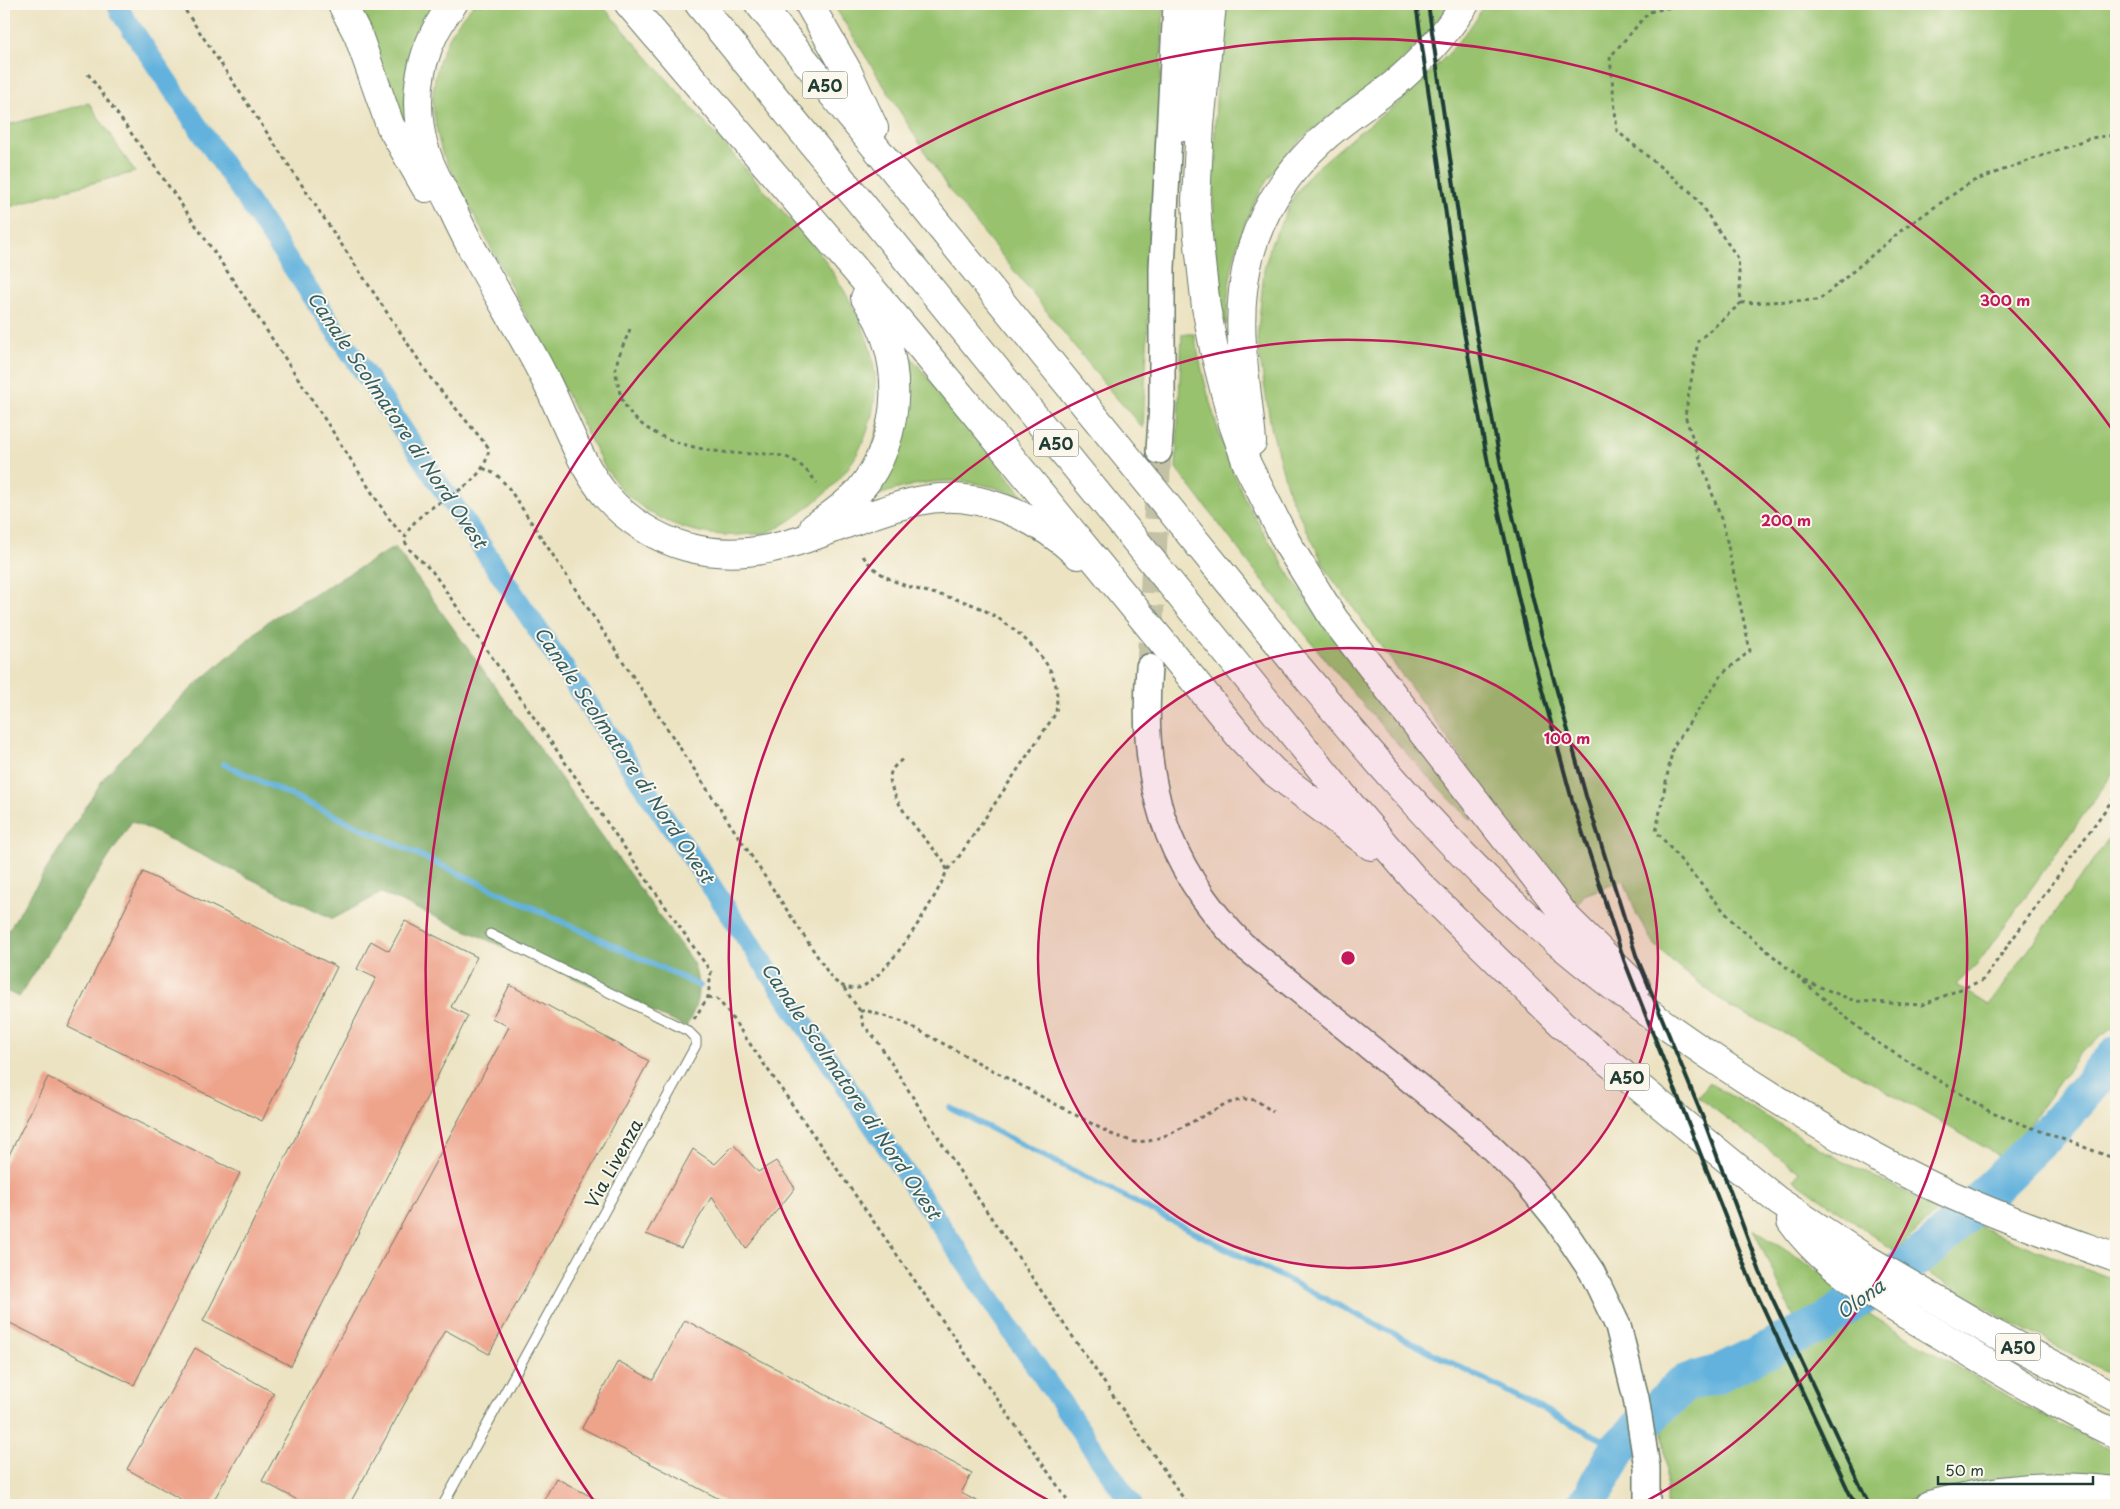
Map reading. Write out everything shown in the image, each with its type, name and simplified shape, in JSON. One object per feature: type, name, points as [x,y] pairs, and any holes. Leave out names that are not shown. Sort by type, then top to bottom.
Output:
[{"type":"highway","points":[[342,4],[358,36],[390,125],[406,156],[430,195],[476,256]]},
{"type":"highway","points":[[453,4],[433,35],[420,71],[418,89],[420,129],[429,164],[476,256],[544,377],[588,470],[615,505],[655,534],[686,547],[722,553],[745,553],[783,546],[920,500],[941,498],[975,500],[1017,514],[1050,532],[1069,546],[1126,600]]},
{"type":"highway","points":[[628,4],[797,204],[849,261],[1066,522],[1126,600],[1254,753],[1274,772],[1416,881]]},
{"type":"highway","name":"A50","points":[[699,4],[1322,770],[1416,881],[1562,1024],[1778,1201],[1865,1258],[1996,1335],[2116,1397]]},
{"type":"highway","name":"A50","points":[[759,4],[1366,749],[1434,825],[1492,883],[1553,939],[1615,989],[1701,1050],[1785,1105],[1934,1187],[2001,1217],[2116,1258]]},
{"type":"highway","points":[[808,4],[847,70],[892,166]]},
{"type":"highway","points":[[1194,4],[1200,125],[1196,200],[1206,307],[1214,349],[1233,424],[1247,464],[1287,543],[1334,619],[1562,911],[1701,1050]]},
{"type":"highway","points":[[1263,497],[1253,449],[1245,385],[1242,319],[1244,282],[1255,238],[1277,191],[1299,162],[1317,143],[1413,67],[1445,33],[1465,4]]},
{"type":"highway","points":[[783,546],[842,508],[859,490],[872,472],[882,452],[890,428],[895,394],[893,368],[888,344],[879,322],[868,302],[797,204]]},
{"type":"highway","points":[[1778,1201],[1810,1244],[1844,1274],[1899,1310],[2028,1388],[2116,1434]]},
{"type":"highway","points":[[1929,1505],[1972,1494],[2031,1486],[2064,1486],[2116,1491]]},
{"type":"main road","points":[[1159,451],[1162,405],[1182,220],[1194,4]]},
{"type":"main road","points":[[1149,667],[1146,719],[1152,778],[1157,800],[1173,848],[1196,889],[1211,911],[1243,945],[1476,1133],[1523,1178],[1557,1220],[1592,1272],[1618,1326],[1636,1398],[1647,1467],[1647,1505]]},
{"type":"lane","points":[[490,934],[688,1031]]},
{"type":"lane","name":"Via Livenza","points":[[443,1505],[693,1052],[696,1039],[688,1031]]},
{"type":"path","points":[[181,4],[432,380],[488,448],[484,468],[475,479],[416,519],[404,540],[410,550],[432,571],[711,972],[708,997],[688,1031]]},
{"type":"path","points":[[1685,4],[1649,12],[1610,57],[1617,131],[1693,194],[1738,258],[1740,303]]},
{"type":"path","points":[[88,74],[128,127],[263,323],[386,516],[399,531],[406,534]]},
{"type":"path","points":[[2116,135],[2090,138],[1971,182],[1903,229],[1819,300],[1740,303],[1698,341],[1685,416],[1724,527],[1750,651],[1723,673],[1673,747],[1656,831],[1734,923],[1873,1040],[1992,1113],[2116,1159]]},
{"type":"path","points":[[630,329],[616,368],[619,391],[627,410],[643,426],[669,440],[696,448],[792,459],[807,471],[817,484]]},
{"type":"path","points":[[484,468],[497,475],[508,487],[833,980],[844,988],[860,1011],[864,1026],[876,1039],[964,1178],[1188,1505]]},
{"type":"path","points":[[844,988],[858,988],[870,982],[901,948],[936,893],[947,870],[956,861],[1056,713],[1058,699],[1054,679],[1028,642],[1013,628],[969,603],[899,584],[870,565],[863,556]]},
{"type":"path","points":[[903,758],[891,771],[890,785],[896,800],[943,860],[947,870]]},
{"type":"path","points":[[1801,979],[1856,1001],[1922,1005],[1983,980],[2116,795]]},
{"type":"path","points":[[708,997],[717,999],[725,1008],[1071,1505]]},
{"type":"path","points":[[860,1011],[876,1013],[903,1022],[1111,1134],[1134,1142],[1148,1141],[1170,1134],[1225,1104],[1244,1099],[1256,1100],[1273,1112]]},
{"type":"green space","points":[[356,4],[435,4],[419,31],[409,59],[405,89],[406,120],[401,122]]},
{"type":"green space","points":[[474,4],[601,4],[822,256],[842,287],[860,321],[872,357],[875,376],[873,411],[864,441],[849,467],[828,490],[805,510],[787,522],[766,533],[759,534],[716,534],[682,527],[651,513],[637,503],[621,489],[605,468],[442,153],[433,103],[435,76],[450,37]]},
{"type":"green space","points":[[833,4],[1164,4],[1143,428],[1112,393],[947,187]]},
{"type":"green space","points":[[1221,4],[1451,4],[1401,62],[1374,85],[1313,129],[1275,169],[1260,192],[1238,242],[1228,296],[1227,324],[1225,325],[1215,245],[1213,205]]},
{"type":"green space","points":[[1484,4],[2116,4],[2116,769],[1979,962],[1956,985],[1989,1005],[2116,828],[2116,1025],[2079,1054],[2005,1159],[1792,1037],[1730,1007],[1681,969],[1654,944],[1637,915],[1624,880],[1584,895],[1573,911],[1328,573],[1289,494],[1271,427],[1257,340],[1264,270],[1271,244],[1294,196],[1311,173],[1353,137],[1405,98],[1450,52],[1477,18]]},
{"type":"green space","points":[[89,103],[135,172],[47,195],[4,209],[4,126]]},
{"type":"green space","points":[[1182,334],[1194,334],[1209,399],[1222,442],[1247,503],[1260,526],[1296,585],[1344,654],[1475,819],[1471,820],[1431,779],[1354,694],[1281,604],[1176,468]]},
{"type":"green space","points":[[899,342],[1025,498],[981,484],[942,481],[903,488],[859,502]]},
{"type":"green space","points":[[395,547],[694,964],[698,982],[698,997],[686,1027],[381,893],[333,919],[132,821],[19,997],[4,990],[4,937],[105,776],[183,696],[271,619]]},
{"type":"green space","points":[[1709,1083],[1844,1162],[1940,1209],[1895,1251],[1794,1180],[1799,1172],[1698,1097]]},
{"type":"green space","points":[[1974,1225],[2116,1280],[2116,1377],[2003,1318],[1923,1270]]},
{"type":"green space","points":[[1753,1229],[1846,1289],[1796,1322]]},
{"type":"green space","points":[[1869,1314],[2014,1401],[2116,1451],[2116,1483],[1937,1491],[1894,1505],[1666,1505],[1666,1468],[1662,1420],[1683,1404],[1700,1395],[1833,1335]]},
{"type":"building","points":[[143,872],[337,967],[262,1121],[68,1027]]},
{"type":"building","points":[[405,921],[477,957],[451,1007],[468,1016],[291,1366],[203,1321],[376,978],[357,969],[371,941],[389,951]]},
{"type":"building","points":[[510,985],[649,1061],[489,1354],[445,1330],[349,1505],[307,1505],[262,1481],[509,1027],[492,1018]]},
{"type":"building","points":[[48,1077],[240,1173],[134,1385],[4,1320],[4,1165]]},
{"type":"building","points":[[734,1145],[758,1172],[776,1161],[795,1188],[746,1249],[712,1196],[681,1248],[646,1234],[693,1149],[715,1164]]},
{"type":"building","points":[[685,1320],[972,1473],[961,1493],[984,1505],[731,1505],[582,1428],[618,1361],[653,1380]]},
{"type":"building","points":[[195,1348],[274,1393],[211,1505],[191,1505],[127,1469]]},
{"type":"building","points":[[556,1478],[607,1505],[541,1505]]},
{"type":"waterway","name":"Canale Scolmatore di Nord Ovest","points":[[117,4],[121,13],[1022,1346],[1132,1505]]},
{"type":"waterway","points":[[224,764],[700,986]]},
{"type":"waterway","name":"Olona","points":[[1586,1505],[1619,1448],[1683,1384],[1717,1374],[1825,1322],[1932,1247],[2057,1124],[2116,1055]]},
{"type":"waterway","points":[[950,1108],[1619,1448]]},
{"type":"tunnel","points":[[1149,667],[1159,451]]},
{"type":"railway","points":[[1416,4],[1458,299],[1489,469],[1527,635],[1572,800],[1624,960],[1749,1277],[1855,1505]]},
{"type":"railway","points":[[1428,4],[1470,298],[1501,466],[1541,633],[1586,796],[1636,955],[1703,1118],[1760,1272],[1869,1505]]}]
